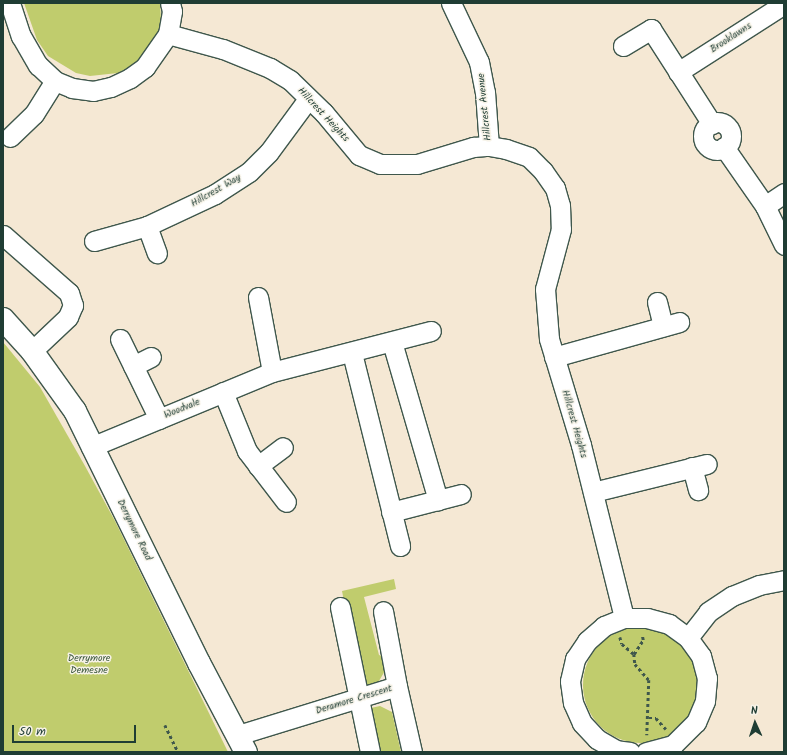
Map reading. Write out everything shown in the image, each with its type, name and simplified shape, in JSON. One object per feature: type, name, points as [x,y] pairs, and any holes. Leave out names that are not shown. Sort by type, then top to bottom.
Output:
[{"type":"main road","name":"Derrymore Road","points":[[3,319],[32,350],[75,411],[91,447],[242,744]]},
{"type":"street","points":[[8,6],[21,36],[38,65],[55,81],[72,88],[93,91],[112,87],[145,67],[168,34],[172,11],[170,3]]},
{"type":"street","name":"Hillcrest Avenue","points":[[451,3],[479,62],[485,92],[489,146]]},
{"type":"street","name":"Brooklawns","points":[[678,72],[784,4]]},
{"type":"street","points":[[623,46],[651,29],[712,124],[720,123],[728,128],[730,136],[724,147],[765,206],[784,244]]},
{"type":"street","name":"Hillcrest Heights","points":[[168,34],[223,49],[270,68],[290,80],[324,113],[359,155],[380,164],[400,166],[417,164],[473,146],[489,146],[506,149],[529,157],[555,188],[560,205],[561,229],[547,273],[544,303],[554,357],[593,492],[621,620]]},
{"type":"street","points":[[10,137],[34,114],[55,81]]},
{"type":"street","name":"Hillcrest Way","points":[[94,241],[148,226],[215,194],[248,172],[269,152],[308,99]]},
{"type":"street","points":[[765,206],[784,193]]},
{"type":"street","points":[[148,226],[156,253]]},
{"type":"street","points":[[3,235],[69,293],[73,305],[68,317],[32,350]]},
{"type":"street","points":[[258,297],[272,372]]},
{"type":"street","points":[[554,357],[671,324],[657,302]]},
{"type":"street","name":"Woodvale","points":[[91,447],[272,372],[431,331]]},
{"type":"street","points":[[120,339],[159,419]]},
{"type":"street","points":[[392,342],[438,500]]},
{"type":"street","points":[[352,352],[400,546]]},
{"type":"street","points":[[133,366],[151,357]]},
{"type":"street","points":[[223,392],[247,451],[286,502]]},
{"type":"street","points":[[258,466],[284,447]]},
{"type":"street","points":[[593,492],[700,466],[698,490]]},
{"type":"street","points":[[391,512],[461,494]]},
{"type":"street","points":[[688,638],[708,612],[732,596],[759,585],[784,580]]},
{"type":"street","points":[[340,607],[357,699],[370,752]]},
{"type":"street","name":"Deramore Crescent","points":[[242,744],[357,699],[397,686],[384,612]]},
{"type":"street","points":[[630,752],[616,750],[597,739],[582,723],[573,703],[570,681],[575,659],[587,640],[604,626],[621,620],[647,618],[669,624],[688,638],[701,656],[707,678],[705,701],[691,728],[674,745],[654,751]]},
{"type":"street","points":[[397,686],[412,752]]},
{"type":"path","points":[[621,620],[622,644],[634,654],[635,664],[649,680],[649,718],[646,733],[654,751]]},
{"type":"path","points":[[165,725],[178,752]]},
{"type":"green space","points":[[24,3],[160,3],[161,21],[156,40],[141,61],[118,73],[90,76],[76,73],[48,56],[37,40]]},
{"type":"green space","name":"Derrymore Demesne","points":[[3,342],[40,387],[85,466],[115,521],[228,752],[3,752]]},
{"type":"green space","points":[[394,579],[396,589],[364,597],[379,655],[384,657],[386,669],[376,686],[361,689],[342,591]]},
{"type":"green space","points":[[641,627],[663,631],[682,644],[695,663],[699,685],[695,707],[682,726],[663,739],[641,743],[619,739],[600,726],[587,707],[583,685],[587,663],[600,644],[619,631]]},
{"type":"green space","points":[[380,706],[392,712],[401,752],[376,752],[366,709]]}]
